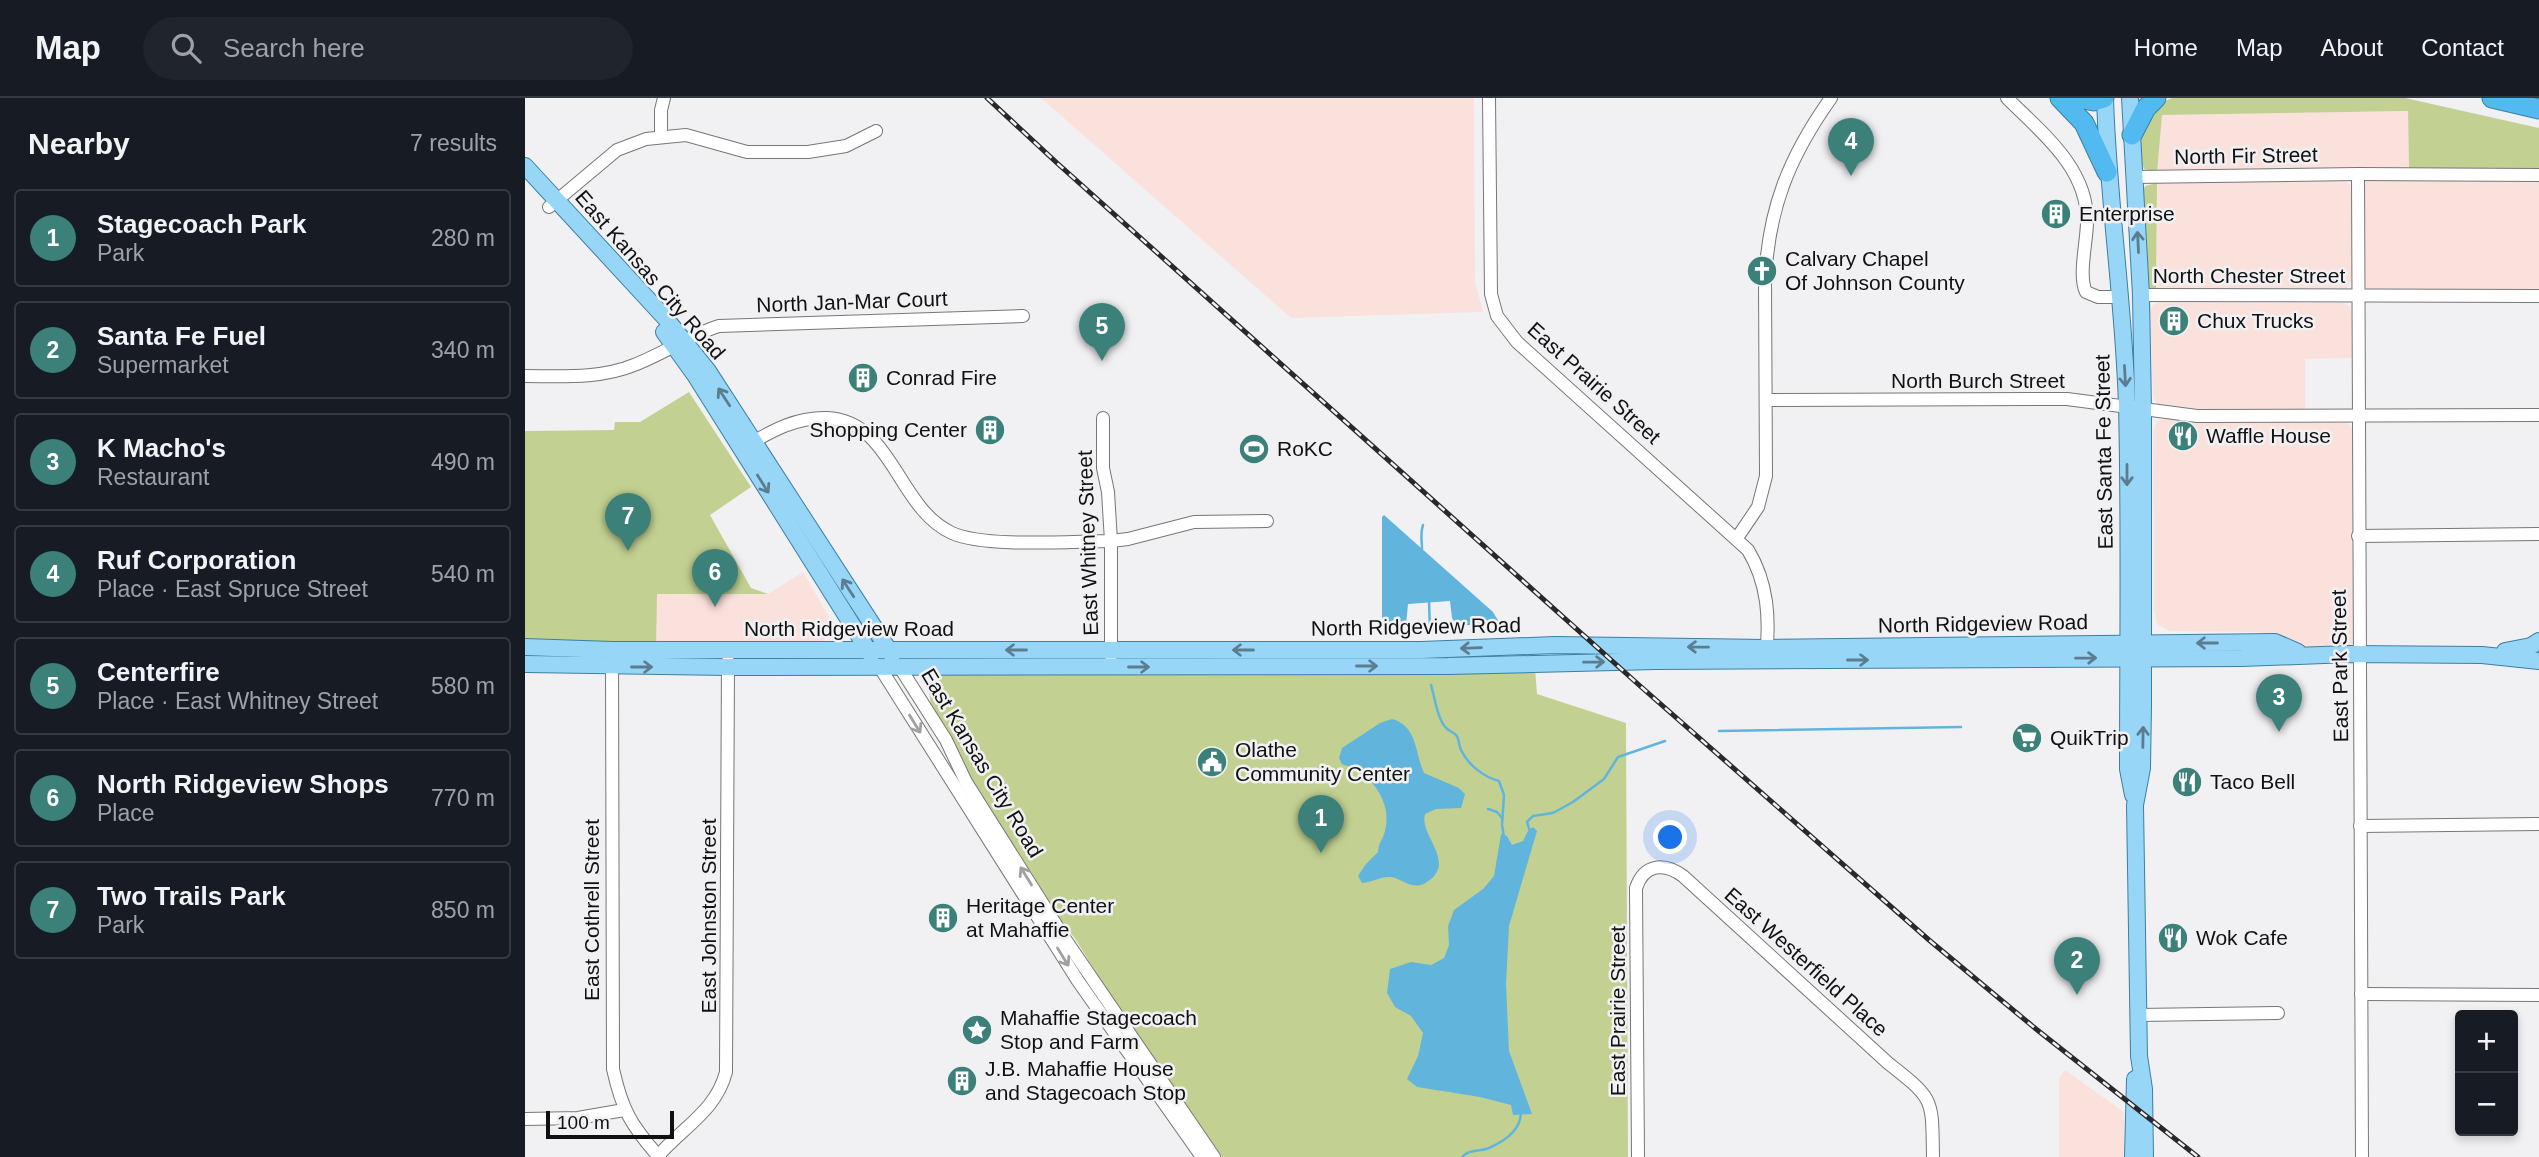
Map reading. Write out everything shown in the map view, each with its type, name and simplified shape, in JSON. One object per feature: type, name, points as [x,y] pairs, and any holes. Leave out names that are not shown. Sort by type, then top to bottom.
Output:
[{"type":"highway","points":[[2060,98],[2084,123],[2107,172]]},
{"type":"highway","points":[[2077,98],[2094,101],[2105,98]]},
{"type":"highway","points":[[2132,135],[2146,108],[2157,98]]},
{"type":"highway","points":[[2492,98],[2539,109]]},
{"type":"main road","name":"East Santa Fe Street","points":[[2105,98],[2107,172],[2135,408]]},
{"type":"main road","name":"East Santa Fe Street","points":[[2130,98],[2142,352],[2135,408],[2135,650],[2128,769],[2136,805],[2139,1056],[2144,1089],[2145,1157]]},
{"type":"main road","name":"East Kansas City Road","points":[[525,166],[553,204],[680,344],[708,371],[748,446],[879,666]]},
{"type":"main road","name":"East Kansas City Road","points":[[525,181],[553,204]]},
{"type":"main road","points":[[2116,242],[2125,258],[2127,275],[2132,286],[2141,295]]},
{"type":"main road","points":[[2120,297],[2129,305],[2135,336],[2142,352]]},
{"type":"main road","name":"East Kansas City Road","points":[[748,446],[899,666]]},
{"type":"main road","name":"North Ridgeview Road","points":[[525,648],[612,659],[728,667],[1448,666],[1766,654],[2135,650],[2275,642],[2305,654]]},
{"type":"main road","points":[[2482,654],[2521,649],[2539,642]]},
{"type":"main road","points":[[2482,654],[2539,660],[2536,650],[2539,642]]},
{"type":"main road","name":"North Ridgeview Road","points":[[525,664],[728,650],[1422,650],[1546,645],[1766,654]]},
{"type":"main road","name":"North Ridgeview Road","points":[[2135,650],[2242,658],[2305,654],[2482,654]]},
{"type":"main road","name":"East Santa Fe Street","points":[[2133,1157],[2133,1090],[2139,1056]]},
{"type":"street","points":[[661,136],[664,98]]},
{"type":"street","name":"East Prairie Street","points":[[1489,98],[1491,294],[1497,316],[1517,342],[1556,379],[1737,538],[1755,562],[1765,592],[1766,654]]},
{"type":"street","points":[[1737,538],[1758,507],[1764,488],[1765,282],[1772,216],[1796,152],[1831,98]]},
{"type":"street","points":[[2007,98],[2064,157],[2081,186],[2087,210],[2083,280],[2086,292],[2098,297],[2120,297]]},
{"type":"street","points":[[553,204],[617,150],[661,136],[697,137],[747,152],[808,152],[846,146],[876,131]]},
{"type":"street","name":"East Park Street","points":[[2358,174],[2362,1157]]},
{"type":"street","name":"North Fir Street","points":[[2135,177],[2539,175]]},
{"type":"street","name":"North Chester Street","points":[[2141,295],[2539,296]]},
{"type":"street","name":"North Jan-Mar Court","points":[[525,376],[613,372],[719,326],[1023,316]]},
{"type":"street","name":"North Burch Street","points":[[1766,400],[2067,399],[2197,416],[2539,415]]},
{"type":"street","name":"East Whitney Street","points":[[1103,418],[1103,468],[1108,492],[1111,541],[1111,667]]},
{"type":"street","points":[[748,446],[780,427],[800,420],[841,420],[858,427],[871,437],[923,512],[953,534],[969,539],[1111,541],[1194,522],[1267,521]]},
{"type":"street","points":[[2358,536],[2539,534]]},
{"type":"street","name":"East Johnston Street","points":[[658,1156],[709,1109],[720,1091],[726,1072],[728,650]]},
{"type":"street","name":"East Cothrell Street","points":[[612,659],[613,1069],[624,1110],[658,1156]]},
{"type":"street","name":"East Kansas City Road","points":[[879,666],[1078,981],[1202,1157]]},
{"type":"street","name":"East Kansas City Road","points":[[899,666],[946,740],[966,782],[1065,939],[1214,1157]]},
{"type":"street","points":[[2360,826],[2539,824]]},
{"type":"street","name":"East Westerfield Place","points":[[1649,869],[1660,866],[1670,868],[1683,876],[1888,1063],[1920,1088],[1932,1109],[1933,1157]]},
{"type":"street","name":"East Prairie Street","points":[[1638,1157],[1636,888],[1639,878],[1649,869]]},
{"type":"street","points":[[2361,994],[2539,995]]},
{"type":"street","points":[[2138,1015],[2278,1013]]},
{"type":"street","points":[[525,1119],[578,1118],[624,1110]]},
{"type":"shaded area","points":[[1041,98],[1474,98],[1475,281],[1483,312],[1291,318]]},
{"type":"shaded area","points":[[2408,111],[2409,170],[2157,173],[2161,115]]},
{"type":"shaded area","points":[[2539,179],[2539,291],[2372,291],[2363,286],[2363,184],[2369,180]]},
{"type":"shaded area","points":[[2341,180],[2350,184],[2352,190],[2352,280],[2345,290],[2156,291],[2157,183]]},
{"type":"shaded area","points":[[2159,302],[2343,303],[2349,306],[2352,312],[2352,358],[2305,359],[2305,412],[2210,412],[2158,406],[2153,397],[2150,312],[2153,305]]},
{"type":"shaded area","points":[[2167,418],[2199,423],[2350,425],[2353,431],[2353,644],[2348,649],[2315,651],[2289,645],[2259,632],[2170,631],[2158,625],[2154,611],[2153,431],[2157,421]]},
{"type":"shaded area","points":[[803,572],[829,617],[830,631],[823,641],[656,644],[656,594],[768,594]]},
{"type":"shaded area","points":[[2065,1070],[2124,1112],[2124,1157],[2059,1157],[2059,1078]]},
{"type":"green space","points":[[2172,98],[2405,98],[2539,128],[2539,170],[2409,170],[2408,111],[2162,115],[2157,173],[2144,169],[2141,149],[2144,128],[2155,109]]},
{"type":"green space","points":[[2157,183],[2156,291],[2151,290],[2148,284],[2143,191],[2145,186]]},
{"type":"green space","points":[[689,392],[751,487],[710,515],[751,588],[768,594],[657,594],[656,646],[525,643],[525,431],[614,430],[615,422],[640,422]]},
{"type":"green space","points":[[1535,668],[1537,694],[1626,723],[1628,1157],[1222,1157],[1130,1027],[1074,937],[1058,921],[971,784],[953,741],[931,705],[929,690],[942,673]]},
{"type":"water","points":[[1384,515],[1493,612],[1498,625],[1456,625],[1452,618],[1450,601],[1408,604],[1406,625],[1389,626],[1382,618]]},
{"type":"water","points":[[1392,719],[1407,728],[1411,734],[1424,773],[1459,788],[1465,794],[1461,808],[1436,809],[1425,814],[1427,830],[1439,864],[1437,872],[1421,885],[1412,885],[1389,877],[1362,883],[1358,876],[1378,852],[1385,831],[1385,806],[1374,785],[1360,770],[1342,764],[1339,758],[1342,748],[1380,723]]},
{"type":"water","points":[[1533,827],[1537,831],[1509,926],[1506,984],[1509,1051],[1532,1114],[1513,1115],[1511,1105],[1417,1087],[1407,1079],[1418,1056],[1423,1033],[1411,1016],[1395,1007],[1387,993],[1390,969],[1411,962],[1431,965],[1444,958],[1449,945],[1448,926],[1454,910],[1483,889],[1494,876],[1501,834],[1507,836],[1512,845],[1523,841]]},
{"type":"waterway","points":[[1422,549],[1423,525]]},
{"type":"waterway","points":[[1429,601],[1430,631]]},
{"type":"waterway","points":[[1431,685],[1440,719],[1446,728],[1457,736],[1468,761],[1477,770],[1499,781],[1504,795],[1504,837]]},
{"type":"waterway","points":[[1719,731],[1961,727]]},
{"type":"waterway","points":[[1530,831],[1527,822],[1533,816],[1553,813],[1573,802],[1604,779],[1618,757],[1665,741]]},
{"type":"waterway","points":[[1488,809],[1497,812],[1502,818]]},
{"type":"waterway","points":[[1462,1157],[1501,1142],[1515,1129],[1521,1112]]},
{"type":"railway","points":[[987,98],[1639,685],[1929,940],[2198,1157]]},
{"type":"place","name":"Ruf Corporation","points":[[1851,176]]},
{"type":"place","name":"Enterprise","points":[[2056,214]]},
{"type":"place","name":"Calvary Chapel Of Johnson County","points":[[1762,271]]},
{"type":"place","name":"Chux Trucks","points":[[2174,321]]},
{"type":"place","name":"Centerfire","points":[[1102,361]]},
{"type":"place","name":"Conrad Fire","points":[[863,378]]},
{"type":"place","name":"Shopping Center","points":[[990,430]]},
{"type":"place","name":"Waffle House","points":[[2183,436]]},
{"type":"place","name":"RoKC","points":[[1254,449]]},
{"type":"place","name":"Two Trails Park","points":[[628,551]]},
{"type":"place","name":"North Ridgeview Shops","points":[[715,607]]},
{"type":"place","name":"K Macho's","points":[[2279,732]]},
{"type":"place","name":"QuikTrip","points":[[2027,738]]},
{"type":"place","name":"Olathe Community Center","points":[[1212,762]]},
{"type":"place","name":"Taco Bell","points":[[2187,782]]},
{"type":"place","name":"Stagecoach Park","points":[[1321,853]]},
{"type":"place","name":"Heritage Center at Mahaffie","points":[[943,918]]},
{"type":"place","name":"Wok Cafe","points":[[2173,938]]},
{"type":"place","name":"Santa Fe Fuel","points":[[2077,995]]},
{"type":"place","name":"Mahaffie Stagecoach Stop and Farm","points":[[977,1030]]},
{"type":"place","name":"J.B. Mahaffie House and Stagecoach Stop","points":[[962,1081]]}]
